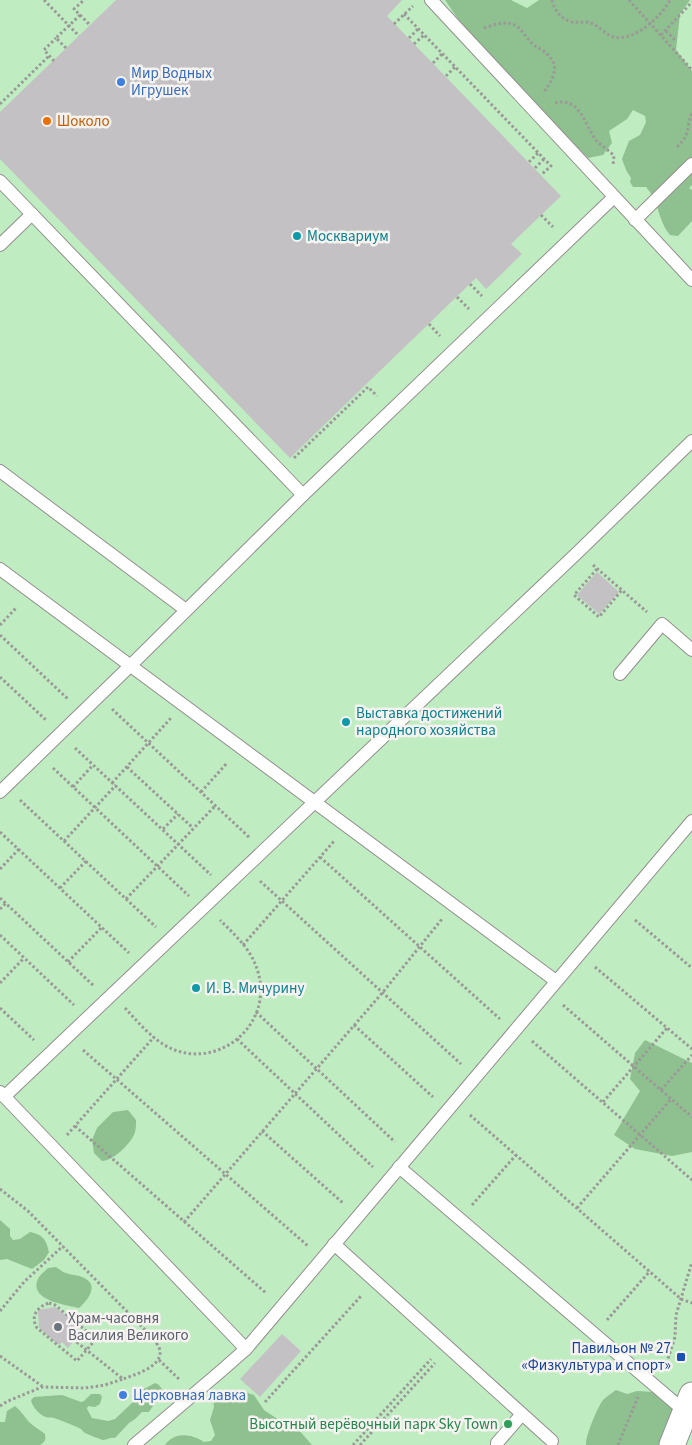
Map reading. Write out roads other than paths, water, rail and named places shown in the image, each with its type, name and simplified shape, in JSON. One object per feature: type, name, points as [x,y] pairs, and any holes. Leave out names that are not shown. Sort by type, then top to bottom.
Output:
[{"type":"street","points":[[672,1445],[690,1408]]},
{"type":"lane","points":[[431,0],[692,280]]},
{"type":"lane","points":[[635,220],[692,164]]},
{"type":"lane","points":[[0,181],[303,495]]},
{"type":"lane","points":[[3,789],[303,495],[614,196]]},
{"type":"lane","points":[[0,245],[32,214]]},
{"type":"lane","points":[[246,1348],[2,1094],[48,1055],[578,552],[692,441]]},
{"type":"lane","points":[[0,471],[186,610]]},
{"type":"lane","points":[[0,569],[556,982]]},
{"type":"lane","points":[[620,674],[662,624],[692,650]]},
{"type":"lane","points":[[134,1445],[221,1372],[246,1348],[692,821]]},
{"type":"lane","points":[[399,1167],[655,1386],[690,1408]]},
{"type":"lane","points":[[334,1244],[552,1441]]},
{"type":"lane","points":[[497,1445],[522,1414]]},
{"type":"place","name":"Мир Водных Игрушек","points":[[121,82]]},
{"type":"place","name":"Шоколо","points":[[47,121]]},
{"type":"place","name":"Москвариум","points":[[297,236]]},
{"type":"place","name":"Выставка достижений народного хозяйства","points":[[346,722]]},
{"type":"place","name":"И. В. Мичурину","points":[[196,988]]},
{"type":"place","name":"Храм-часовня Василия Великого","points":[[58,1327]]},
{"type":"place","name":"Павильон № 27 «Физкультура и спорт»","points":[[681,1357]]},
{"type":"place","name":"Церковная лавка","points":[[123,1395]]},
{"type":"place","name":"Высотный верёвочный парк Sky Town","points":[[508,1424]]}]
